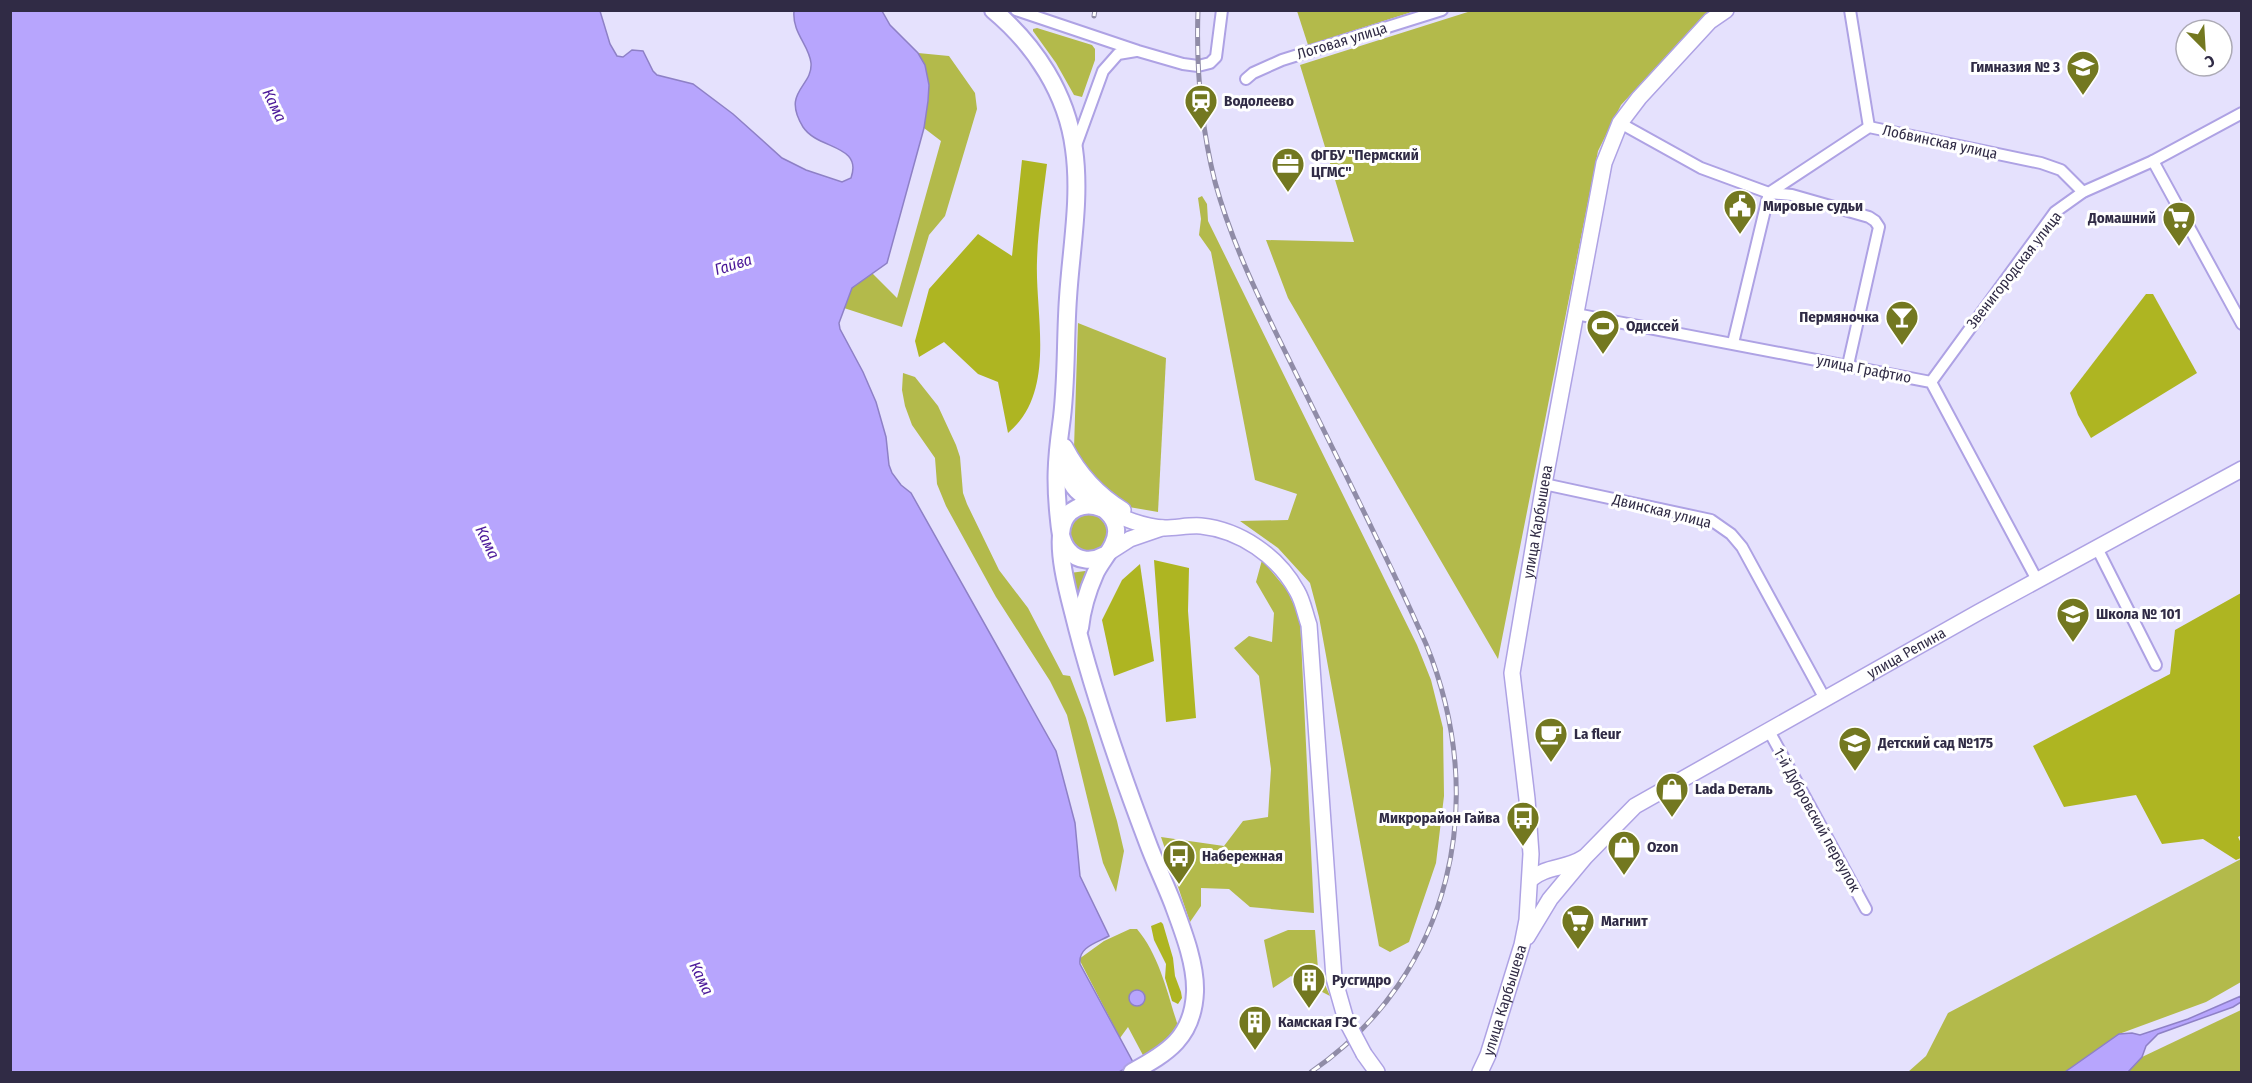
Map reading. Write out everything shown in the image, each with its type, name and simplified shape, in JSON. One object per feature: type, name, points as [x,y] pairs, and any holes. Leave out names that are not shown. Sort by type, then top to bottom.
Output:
[{"type":"main road","points":[[993,10],[1022,38],[1046,72],[1062,105],[1074,151],[1076,208],[1068,299],[1062,422],[1055,479],[1064,576],[1080,640],[1106,723],[1147,841],[1178,919],[1194,976],[1195,990],[1191,1018],[1177,1043],[1164,1055],[1134,1071]]},
{"type":"main road","name":"улица Карбышева","points":[[1480,1072],[1488,1055],[1522,945],[1530,896],[1531,854],[1527,799],[1512,673],[1544,484],[1604,163],[1620,123],[1639,98],[1710,21],[1726,10]]},
{"type":"main road","points":[[1062,422],[1066,463],[1071,481],[1083,496],[1113,519],[1116,530],[1113,546],[1105,555],[1084,603],[1080,640]]},
{"type":"main road","points":[[1062,422],[1065,447],[1076,466],[1097,491],[1132,515],[1164,528]]},
{"type":"main road","name":"улица Репина","points":[[1522,945],[1550,899],[1585,857],[1635,806],[2037,580],[2241,469]]},
{"type":"main road","points":[[1164,528],[1130,539],[1105,555],[1091,560],[1076,557],[1068,550],[1062,537],[1063,522],[1072,510],[1086,505],[1101,508],[1132,522],[1164,528],[1204,526],[1237,535],[1263,552],[1279,567],[1297,591],[1309,626],[1334,978],[1346,1020],[1364,1054],[1377,1072]]},
{"type":"main road","points":[[1531,854],[1542,863],[1553,867]]},
{"type":"main road","points":[[1531,879],[1537,873],[1553,867],[1570,865],[1585,857]]},
{"type":"main road","points":[[1530,896],[1550,899]]},
{"type":"street","points":[[1016,10],[1138,51],[1198,66],[1213,62],[1218,50],[1222,10]]},
{"type":"street","name":"Логовая улица","points":[[1246,79],[1266,66],[1282,60],[1442,10]]},
{"type":"street","points":[[1850,10],[1869,127]]},
{"type":"street","points":[[1074,151],[1103,71],[1118,54],[1138,51]]},
{"type":"street","name":"Звенигородская улица","points":[[1931,382],[2055,213],[2084,192],[2153,161],[2241,113]]},
{"type":"street","points":[[1620,123],[1701,168],[1769,193],[1792,195],[1869,217],[1875,221],[1879,227],[1848,366]]},
{"type":"street","name":"Лобвинская улица","points":[[1769,193],[1869,127],[2041,163],[2061,170],[2084,192]]},
{"type":"street","points":[[2153,161],[2241,324]]},
{"type":"street","points":[[1733,343],[1769,193]]},
{"type":"street","name":"улица Графтио","points":[[1575,314],[1931,382],[2037,580]]},
{"type":"street","name":"Двинская улица","points":[[1544,484],[1711,520],[1731,534],[1743,547],[1825,699]]},
{"type":"street","points":[[2097,548],[2156,665]]},
{"type":"street","name":"1-й Дубровский переулок","points":[[1769,731],[1866,909]]},
{"type":"green space","points":[[1297,10],[1415,11],[1308,45]]},
{"type":"green space","points":[[1471,11],[1711,11],[1705,14],[1621,105],[1598,151],[1498,659],[1288,298],[1266,240],[1354,242],[1300,65]]},
{"type":"green space","points":[[1037,28],[1092,45],[1095,49],[1095,60],[1082,97],[1074,95],[1056,63],[1033,31]]},
{"type":"green space","points":[[918,53],[949,56],[975,93],[977,109],[945,216],[929,235],[902,327],[844,308],[852,288],[872,273],[897,298],[941,141],[924,128],[928,99],[927,81]]},
{"type":"green space","points":[[1202,196],[1207,204],[1208,221],[1417,645],[1431,680],[1443,728],[1444,796],[1436,863],[1409,942],[1390,952],[1379,946],[1319,617],[1310,583],[1278,548],[1240,521],[1288,520],[1297,494],[1255,480],[1211,252],[1199,235],[1201,219],[1198,198]]},
{"type":"green space","points":[[1078,323],[1166,358],[1158,512],[1129,507],[1087,475],[1074,448]]},
{"type":"green space","points":[[903,373],[915,377],[938,406],[960,457],[963,493],[967,504],[999,570],[1028,608],[1063,675],[1070,676],[1086,718],[1124,851],[1116,892],[1103,863],[1067,715],[1050,681],[996,597],[946,506],[937,484],[935,458],[912,425],[905,406],[902,390]]},
{"type":"green space","points":[[1088,514],[1095,515],[1101,520],[1106,526],[1106,540],[1101,546],[1095,551],[1088,552],[1081,551],[1075,546],[1070,540],[1069,533],[1070,526],[1075,520],[1081,515]]},
{"type":"green space","points":[[1262,560],[1287,590],[1300,618],[1314,913],[1250,907],[1229,889],[1201,888],[1201,906],[1190,922],[1161,837],[1224,846],[1243,821],[1268,817],[1271,769],[1259,676],[1234,648],[1249,636],[1272,642],[1274,613],[1256,582]]},
{"type":"green space","points":[[1085,571],[1088,573],[1078,604],[1070,573]]},
{"type":"green space","points":[[2241,859],[2241,982],[2206,1002],[2119,1034],[2065,1072],[1908,1072],[1926,1056],[1948,1013]]},
{"type":"green space","points":[[1130,929],[1137,929],[1152,951],[1179,1029],[1177,1034],[1145,1059],[1128,1027],[1120,1038],[1079,959],[1104,941]]},
{"type":"green space","points":[[1288,930],[1315,930],[1318,969],[1330,996],[1291,976],[1273,988],[1264,940]]},
{"type":"green space","points":[[2241,1010],[2241,1072],[2128,1072],[2142,1057]]},
{"type":"shaded area","points":[[1022,160],[1047,164],[1037,261],[1040,352],[1033,397],[1023,416],[1008,433],[998,382],[978,374],[944,342],[919,357],[915,341],[929,289],[978,234],[1012,256]]},
{"type":"shaded area","points":[[2146,294],[2153,294],[2197,373],[2091,438],[2078,415],[2070,393]]},
{"type":"shaded area","points":[[1154,560],[1189,568],[1188,611],[1196,718],[1166,722]]},
{"type":"shaded area","points":[[1140,564],[1154,661],[1114,676],[1102,620],[1122,580]]},
{"type":"shaded area","points":[[2241,593],[2242,835],[2238,837],[2241,843],[2241,858],[2236,860],[2203,839],[2162,844],[2136,795],[2064,807],[2033,746],[2170,674],[2175,630]]},
{"type":"shaded area","points":[[1161,922],[1181,992],[1182,998],[1178,1004],[1172,1001],[1165,978],[1166,964],[1154,940],[1151,926]]},
{"type":"water","points":[[10,11],[600,11],[610,44],[617,56],[623,57],[632,50],[643,51],[657,75],[693,84],[733,114],[782,158],[806,170],[842,182],[851,178],[853,167],[851,159],[837,148],[810,134],[803,127],[797,115],[796,97],[807,78],[811,63],[796,26],[794,11],[882,11],[890,25],[918,53],[925,65],[929,85],[928,101],[924,128],[887,263],[852,288],[839,323],[840,329],[876,402],[886,437],[892,473],[911,493],[1056,751],[1075,823],[1080,876],[1109,936],[1085,950],[1080,958],[1080,964],[1134,1064],[1119,1072],[11,1072]]},
{"type":"water","points":[[1137,990],[1143,992],[1145,998],[1143,1004],[1137,1006],[1131,1004],[1129,998],[1131,992]]},
{"type":"water","points":[[2241,996],[2241,1002],[2233,1007],[2158,1034],[2146,1046],[2142,1057],[2128,1072],[2065,1072],[2119,1034],[2140,1035],[2188,1019]]},
{"type":"railway","points":[[1094,16],[1095,10]]},
{"type":"railway","points":[[1198,10],[1199,75],[1203,118],[1210,161],[1223,209],[1255,288],[1382,548],[1426,644],[1445,703],[1455,763],[1455,822],[1446,880],[1427,935],[1398,986],[1359,1032],[1311,1072]]},
{"type":"place","name":"Гимназия № 3","points":[[2083,96]]},
{"type":"place","name":"Водолеево","points":[[1201,130]]},
{"type":"place","name":"ФГБУ \"Пермский ЦГМС\"","points":[[1288,193]]},
{"type":"place","name":"Мировые судьи","points":[[1740,235]]},
{"type":"place","name":"Домашний","points":[[2179,247]]},
{"type":"place","name":"Пермяночка","points":[[1902,346]]},
{"type":"place","name":"Одиссей","points":[[1603,355]]},
{"type":"place","name":"Школа № 101","points":[[2073,643]]},
{"type":"place","name":"La fleur","points":[[1551,763]]},
{"type":"place","name":"Детский сад №175","points":[[1855,772]]},
{"type":"place","name":"Lada Dеталь","points":[[1672,818]]},
{"type":"place","name":"Микрорайон Гайва","points":[[1523,847]]},
{"type":"place","name":"Ozon","points":[[1624,876]]},
{"type":"place","name":"Набережная","points":[[1179,885]]},
{"type":"place","name":"Магнит","points":[[1578,950]]},
{"type":"place","name":"Русгидро","points":[[1309,1009]]},
{"type":"place","name":"Камская ГЭС","points":[[1255,1051]]},
{"type":"water label","name":"Кама","points":[[275,105]]},
{"type":"water label","name":"Гайва","points":[[733,264]]},
{"type":"water label","name":"Кама","points":[[488,542]]},
{"type":"water label","name":"Кама","points":[[702,978]]}]
